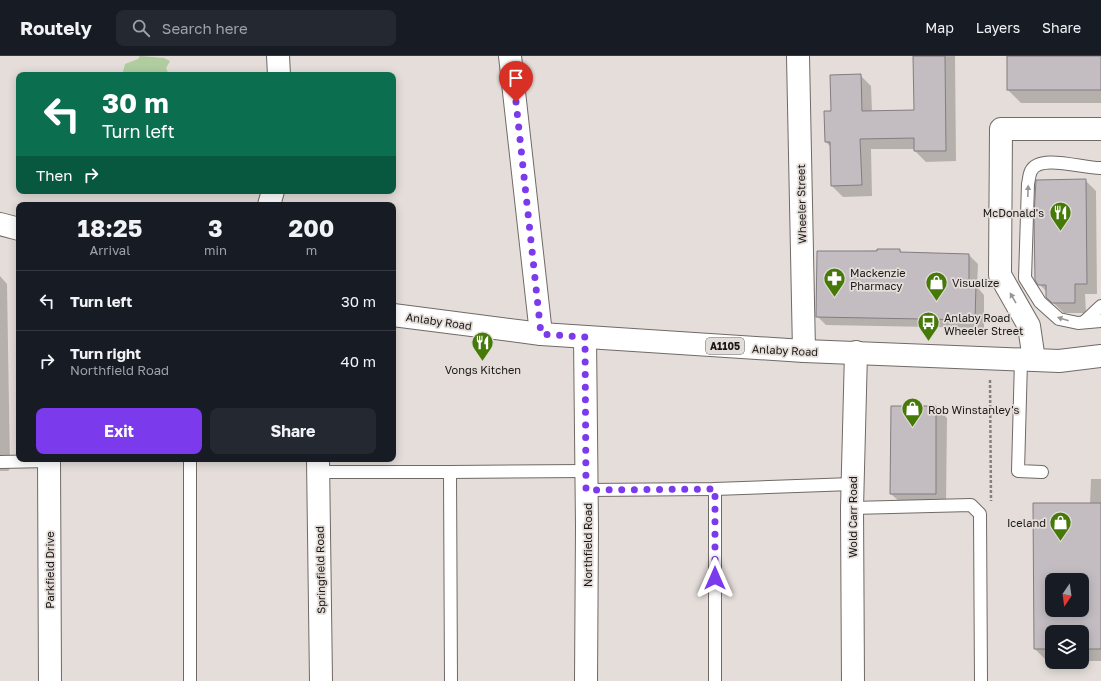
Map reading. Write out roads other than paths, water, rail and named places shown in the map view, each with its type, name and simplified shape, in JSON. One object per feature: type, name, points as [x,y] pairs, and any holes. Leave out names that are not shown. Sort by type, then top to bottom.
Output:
[{"type":"street","points":[[278,56],[279,72]]},
{"type":"street","points":[[510,56],[541,334]]},
{"type":"street","name":"Wheeler Street","points":[[798,56],[804,351]]},
{"type":"street","points":[[1028,360],[1029,326],[1000,275],[1001,129],[1101,129]]},
{"type":"street","points":[[0,224],[16,228]]},
{"type":"street","name":"Anlaby Road","points":[[396,315],[541,334],[804,351],[1059,361],[1101,356]]},
{"type":"street","name":"Northfield Road","points":[[585,337],[586,681]]},
{"type":"street","name":"Wold Carr Road","points":[[853,681],[852,484],[856,352]]},
{"type":"street","name":"Anlaby Road","points":[[1059,361],[1101,369]]},
{"type":"street","name":"Parkfield Drive","points":[[49,462],[50,681]]},
{"type":"street","name":"Springfield Road","points":[[318,465],[321,681]]},
{"type":"lane","points":[[1101,168],[1051,162],[1039,164],[1031,170],[1028,184],[1025,278],[1040,302],[1059,319],[1078,323],[1101,321]]},
{"type":"lane","points":[[1084,322],[1101,306]]},
{"type":"lane","points":[[1028,360],[1018,470],[1042,472]]},
{"type":"lane","points":[[0,462],[16,461]]},
{"type":"lane","points":[[190,462],[190,681]]},
{"type":"lane","points":[[318,465],[715,489],[852,484]]},
{"type":"lane","points":[[450,472],[451,681]]},
{"type":"lane","points":[[715,489],[715,681]]},
{"type":"lane","points":[[852,508],[971,506],[980,514],[981,681]]},
{"type":"place","name":"McDonald's","points":[[1060,232]]},
{"type":"place","name":"Mackenzie Pharmacy","points":[[835,298]]},
{"type":"place","name":"Visualize","points":[[936,302]]},
{"type":"place","name":"Anlaby Road Wheeler Street","points":[[928,342]]},
{"type":"place","name":"Vongs Kitchen","points":[[483,362]]},
{"type":"place","name":"Rob Winstanley's","points":[[913,428]]},
{"type":"place","name":"Iceland","points":[[1061,542]]}]
